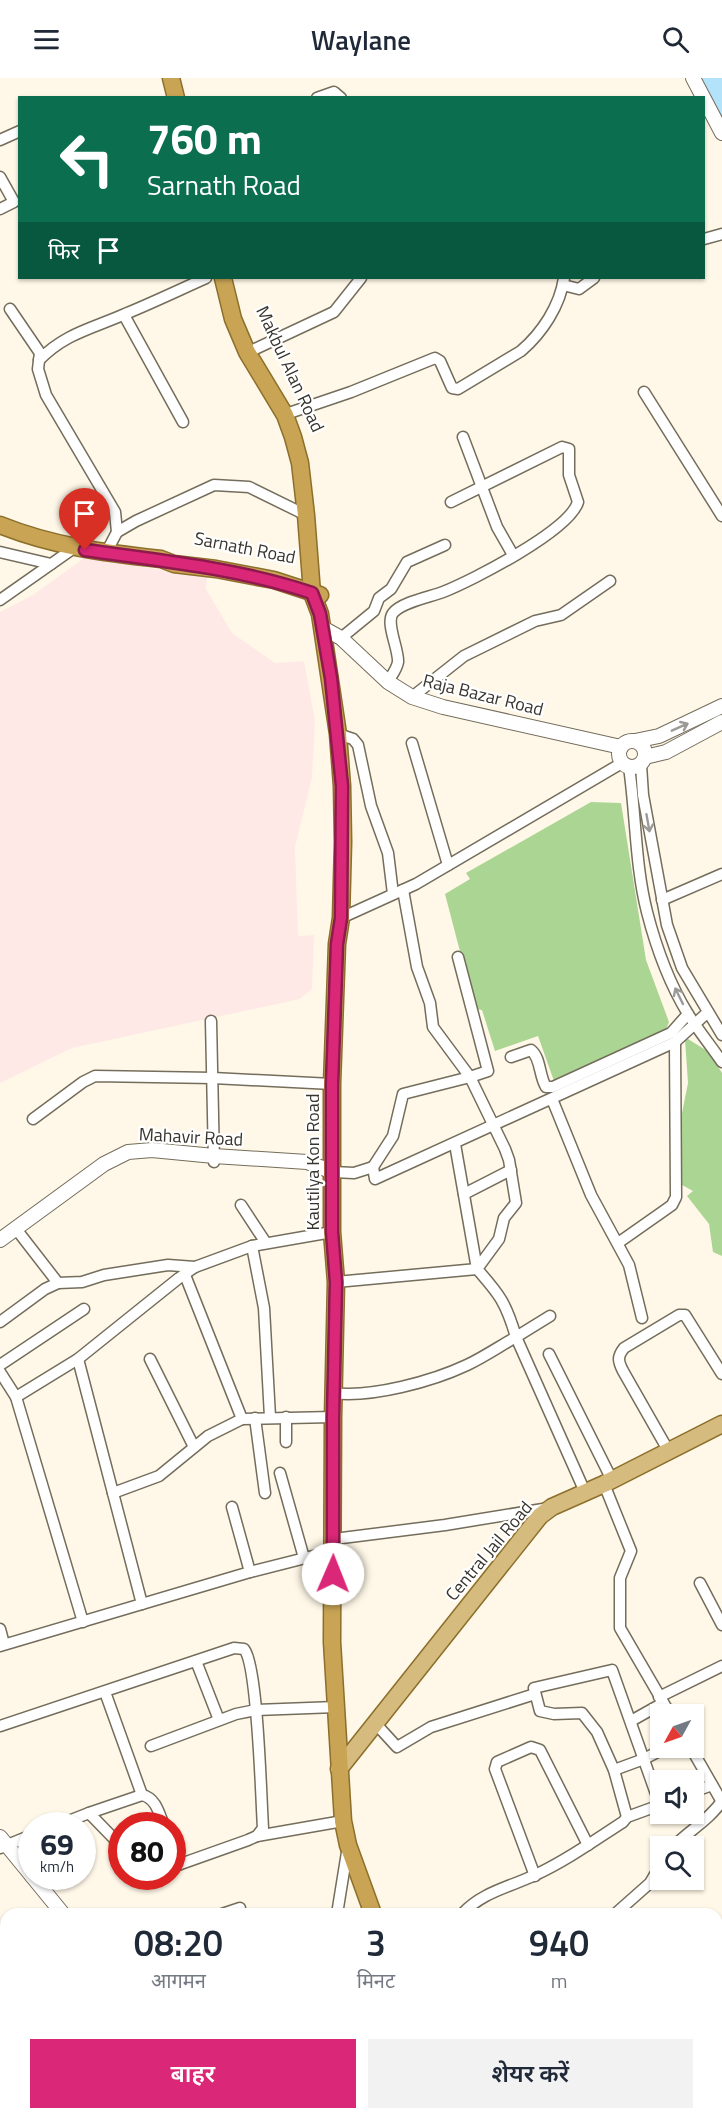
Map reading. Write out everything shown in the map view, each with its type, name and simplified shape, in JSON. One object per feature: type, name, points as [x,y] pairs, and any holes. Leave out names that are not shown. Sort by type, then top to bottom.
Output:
[{"type":"highway","points":[[171,78],[176,96]]},
{"type":"highway","points":[[182,78],[186,96]]},
{"type":"highway","name":"Makbul Alan Road","points":[[223,279],[233,319],[247,352],[285,415],[293,436],[300,463],[317,589]]},
{"type":"highway","name":"Makbul Alan Road","points":[[231,279],[255,349],[292,412],[302,436],[308,460],[317,589]]},
{"type":"highway","name":"Sarnath Road","points":[[0,525],[44,541],[74,548],[161,559],[174,564],[216,569],[317,589]]},
{"type":"highway","name":"Kautilya Kon Road","points":[[317,589],[338,734],[342,786],[341,918],[337,944],[332,1084],[326,1169],[336,1282],[332,1642],[343,1821],[348,1845],[371,1908]]},
{"type":"highway","name":"Kautilya Kon Road","points":[[341,1760],[357,1847],[380,1908]]},
{"type":"main road","name":"Central Jail Road","points":[[341,1760],[376,1724],[531,1525],[552,1507],[608,1482],[722,1424]]},
{"type":"street","points":[[693,78],[702,96]]},
{"type":"street","points":[[323,96],[334,92],[339,96]]},
{"type":"street","points":[[705,101],[722,133]]},
{"type":"street","points":[[0,140],[18,132]]},
{"type":"street","points":[[0,177],[17,201],[0,209]]},
{"type":"street","points":[[705,239],[722,234]]},
{"type":"street","points":[[39,360],[49,350],[74,333],[124,315],[204,279]]},
{"type":"street","points":[[255,349],[334,312],[360,279]]},
{"type":"street","points":[[292,412],[351,392],[433,358],[439,359],[451,386],[458,389],[530,344],[551,314],[563,281],[579,289],[593,279]]},
{"type":"street","points":[[10,309],[40,353],[38,369],[46,395],[115,512],[117,532]]},
{"type":"street","points":[[124,315],[183,422]]},
{"type":"street","points":[[644,392],[722,516]]},
{"type":"street","points":[[463,437],[497,527],[513,555]]},
{"type":"street","points":[[388,682],[398,662],[390,620],[394,612],[403,606],[460,585],[513,555],[550,532],[577,505],[578,497],[569,475],[569,449],[562,447],[451,502]]},
{"type":"street","points":[[106,553],[117,532],[214,485],[249,487],[306,515]]},
{"type":"street","points":[[341,638],[374,611],[380,596],[392,589],[407,562],[445,545]]},
{"type":"street","points":[[0,600],[74,548]]},
{"type":"street","points":[[0,552],[51,564]]},
{"type":"street","points":[[412,697],[464,656],[535,621],[561,615],[610,581]]},
{"type":"street","name":"Raja Bazar Road","points":[[321,621],[388,682],[412,697],[442,707],[621,747]]},
{"type":"street","points":[[722,706],[659,736],[627,742],[621,747],[619,755],[634,763],[643,795],[667,925],[682,968],[722,1035]]},
{"type":"street","points":[[341,918],[398,892],[634,763],[666,752],[722,722]]},
{"type":"street","points":[[336,1282],[477,1269],[499,1239],[504,1218],[516,1203],[509,1160],[470,1077],[433,1027],[430,1003],[417,967],[388,853],[371,806],[358,745],[353,739],[338,734]]},
{"type":"street","points":[[635,741],[645,749],[634,763],[634,801],[637,849],[646,911],[660,955],[691,1019],[722,1062]]},
{"type":"street","points":[[412,743],[448,865]]},
{"type":"street","points":[[662,900],[722,874]]},
{"type":"street","points":[[0,1249],[10,1237],[113,1166],[133,1159],[170,1155],[305,1171],[326,1169],[354,1173],[373,1167],[393,1136],[403,1094],[488,1071],[458,957]]},
{"type":"street","points":[[511,1058],[531,1050],[536,1054],[543,1082],[546,1087],[553,1087],[671,1034],[691,1019],[708,1012]]},
{"type":"street","points":[[373,1167],[375,1179],[675,1042],[691,1019]]},
{"type":"street","points":[[211,1021],[214,1159]]},
{"type":"street","points":[[618,1242],[672,1205],[676,1197],[675,1042]]},
{"type":"street","points":[[33,1119],[83,1082],[95,1076],[213,1078],[332,1084]]},
{"type":"street","points":[[552,1099],[591,1195],[618,1242],[631,1272],[642,1318]]},
{"type":"street","points":[[455,1143],[477,1269],[501,1297],[509,1313],[516,1337],[585,1492]]},
{"type":"street","points":[[464,1194],[510,1170]]},
{"type":"street","points":[[241,1205],[266,1243]]},
{"type":"street","points":[[16,1397],[78,1359],[195,1267],[252,1246],[332,1232]]},
{"type":"street","points":[[10,1237],[58,1283]]},
{"type":"street","points":[[252,1246],[264,1308],[270,1418]]},
{"type":"street","points":[[0,1322],[45,1289],[58,1283],[82,1282],[104,1275],[168,1265],[195,1267]]},
{"type":"street","points":[[185,1275],[242,1419]]},
{"type":"street","points":[[0,1365],[84,1309]]},
{"type":"street","points":[[668,1450],[623,1371],[618,1360],[619,1354],[624,1348],[679,1315],[685,1315],[722,1374]]},
{"type":"street","points":[[333,1394],[351,1395],[376,1392],[469,1364],[550,1316]]},
{"type":"street","points":[[549,1354],[608,1482],[631,1551],[620,1578],[620,1628],[664,1704]]},
{"type":"street","points":[[78,1359],[142,1604]]},
{"type":"street","points":[[150,1359],[194,1447]]},
{"type":"street","points":[[0,1372],[16,1397],[83,1622]]},
{"type":"street","points":[[286,1417],[286,1442]]},
{"type":"street","points":[[112,1493],[159,1476],[207,1436],[242,1419],[333,1417]]},
{"type":"street","points":[[255,1418],[265,1493]]},
{"type":"street","points":[[280,1473],[304,1558]]},
{"type":"street","points":[[232,1507],[250,1572]]},
{"type":"street","points":[[0,1629],[2,1645],[304,1558],[333,1545],[552,1507]]},
{"type":"street","points":[[700,1583],[722,1625]]},
{"type":"street","points":[[0,1726],[234,1648],[244,1649],[250,1658],[256,1710],[263,1828],[257,1836]]},
{"type":"street","points":[[196,1661],[219,1720]]},
{"type":"street","points":[[631,1721],[661,1700],[722,1666]]},
{"type":"street","points":[[627,1817],[614,1770],[597,1732],[582,1713],[554,1714],[540,1711],[534,1688],[612,1670],[650,1776]]},
{"type":"street","points":[[105,1692],[142,1795]]},
{"type":"street","points":[[376,1724],[397,1747],[431,1727],[535,1694]]},
{"type":"street","points":[[151,1746],[236,1714],[256,1710],[336,1707]]},
{"type":"street","points":[[535,1876],[495,1769],[497,1762],[531,1747],[540,1750],[588,1845]]},
{"type":"street","points":[[614,1770],[650,1756]]},
{"type":"street","points":[[685,1836],[712,1816],[722,1802],[697,1758]]},
{"type":"street","points":[[704,1788],[712,1785]]},
{"type":"street","points":[[92,1812],[142,1795],[149,1797],[158,1812]]},
{"type":"street","points":[[468,1908],[478,1899],[535,1876],[588,1845],[627,1817],[650,1809]]},
{"type":"street","points":[[96,1820],[108,1833]]},
{"type":"street","points":[[186,1862],[257,1836],[343,1821]]},
{"type":"street","points":[[18,1838],[2,1843],[18,1861]]},
{"type":"street","points":[[338,1908],[348,1845]]},
{"type":"street","points":[[622,1908],[650,1883]]},
{"type":"street","points":[[43,1890],[58,1908]]},
{"type":"shaded area","points":[[84,558],[207,577],[206,589],[232,633],[275,663],[304,661],[315,721],[312,778],[295,847],[298,936],[314,935],[312,989],[300,999],[72,1048],[0,1083],[0,612],[33,595]]},
{"type":"green space","points":[[591,802],[621,803],[646,960],[669,1022],[665,1032],[554,1081],[538,1036],[495,1051],[482,1010],[475,1009],[445,894],[470,879],[466,873]]},
{"type":"green space","points":[[688,1039],[709,1052],[722,1073],[722,1256],[713,1252],[709,1224],[687,1196],[693,1191],[682,1185],[680,1123],[688,1083],[685,1040]]},
{"type":"water","points":[[688,78],[722,78],[722,139],[705,108],[705,96],[698,96]]},
{"type":"route","points":[[85,550],[161,559],[174,564],[274,580],[312,593],[320,614],[338,734],[343,843],[332,1084],[332,1232],[336,1282],[333,1574]]}]
